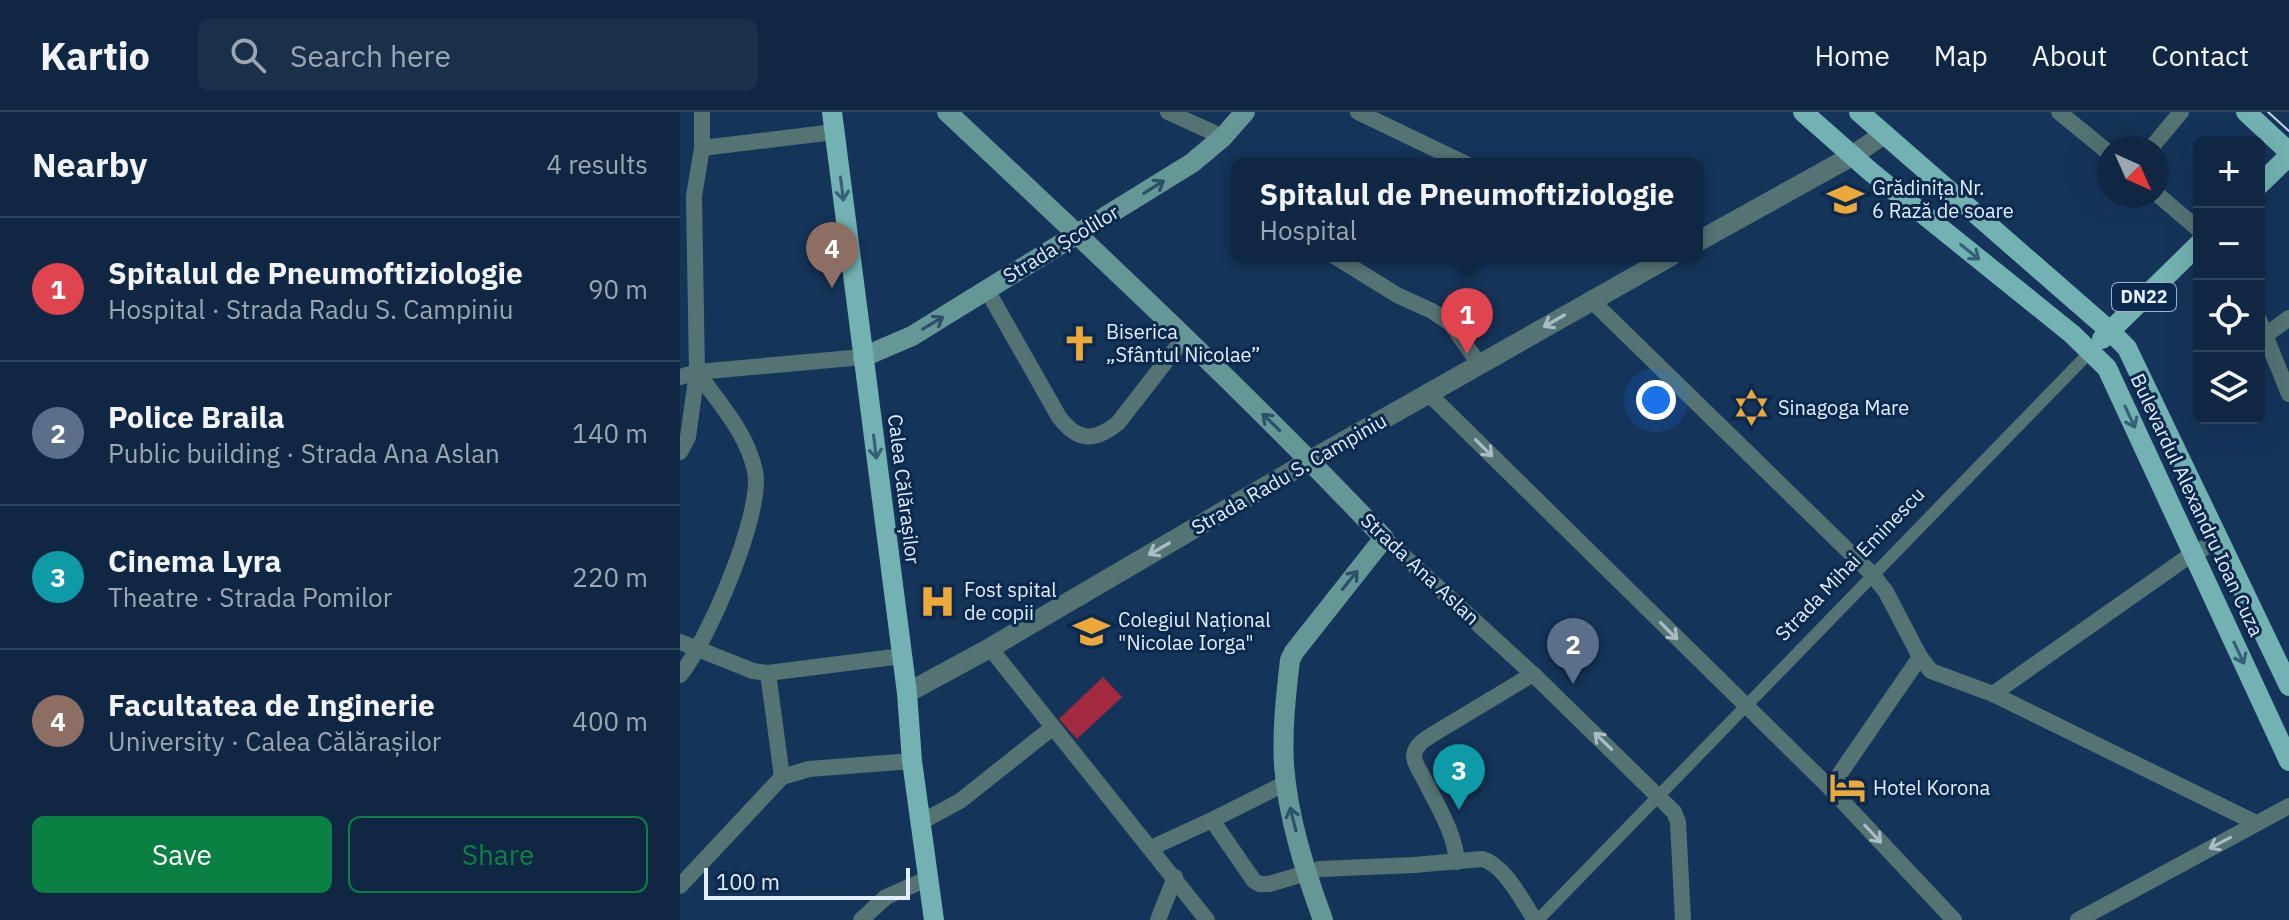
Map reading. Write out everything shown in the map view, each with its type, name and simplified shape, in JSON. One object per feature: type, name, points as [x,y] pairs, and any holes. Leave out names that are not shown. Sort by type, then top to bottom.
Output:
[{"type":"main road","name":"Strada Ana Aslan","points":[[947,112],[1311,460],[1384,538]]},
{"type":"main road","name":"Strada Școlilor","points":[[863,357],[912,336],[1192,163],[1223,137],[1245,112]]},
{"type":"main road","name":"Bulevardul Alexandru Ioan Cuza","points":[[1803,112],[1852,156],[2091,351],[2107,368],[2289,761]]},
{"type":"main road","name":"Bulevardul Alexandru Ioan Cuza","points":[[1859,112],[2110,331],[2132,356],[2289,686]]},
{"type":"main road","points":[[2246,112],[2289,154],[2265,179]]},
{"type":"main road","name":"Calea Călărașilor","points":[[833,122],[934,920]]},
{"type":"main road","name":"Strada Mihai Eminescu","points":[[2091,351],[2193,250]]},
{"type":"main road","points":[[1323,920],[1306,873],[1286,783],[1285,715],[1291,657],[1384,538]]},
{"type":"street","points":[[680,452],[688,437],[697,372],[687,200],[702,148],[702,112]]},
{"type":"street","points":[[1168,112],[1223,137]]},
{"type":"street","points":[[1358,112],[1454,158]]},
{"type":"street","points":[[2059,112],[2097,143]]},
{"type":"street","points":[[2161,136],[2181,112]]},
{"type":"street","points":[[702,148],[833,122]]},
{"type":"street","points":[[1703,239],[1852,156],[1884,134]]},
{"type":"street","points":[[2169,204],[2193,225]]},
{"type":"street","points":[[1344,262],[1451,324],[1479,364]]},
{"type":"street","name":"Strada Radu S. Campiniu","points":[[907,693],[990,648],[1656,262]]},
{"type":"street","points":[[987,290],[1059,417],[1080,436],[1092,437],[1118,423],[1184,338]]},
{"type":"street","points":[[1591,300],[1872,574],[1886,592],[1927,668],[1993,694],[2256,823]]},
{"type":"street","points":[[2265,327],[2289,318]]},
{"type":"street","points":[[2265,333],[2289,394]]},
{"type":"street","name":"Strada Mihai Eminescu","points":[[1537,920],[2091,351]]},
{"type":"street","points":[[680,377],[697,372],[863,357]]},
{"type":"street","points":[[680,675],[713,619],[746,536],[757,485],[743,436],[697,372]]},
{"type":"street","points":[[1428,393],[1830,788],[1954,920]]},
{"type":"street","name":"Strada Ana Aslan","points":[[1384,538],[1533,674],[1674,812],[1678,822],[1683,920]]},
{"type":"street","points":[[1993,694],[2192,554],[2220,540]]},
{"type":"street","points":[[680,642],[753,671],[768,673],[902,656]]},
{"type":"street","points":[[990,648],[1207,920]]},
{"type":"street","points":[[1830,788],[1920,657]]},
{"type":"street","points":[[768,673],[782,777]]},
{"type":"street","points":[[1457,862],[1455,847],[1444,820],[1416,763],[1416,751],[1428,737],[1533,674]]},
{"type":"street","points":[[921,822],[960,801],[1052,728]]},
{"type":"street","points":[[680,886],[782,777],[809,769],[912,761]]},
{"type":"street","points":[[1151,848],[1286,783]]},
{"type":"street","points":[[2078,920],[2289,806]]},
{"type":"street","points":[[1212,820],[1256,883],[1269,884],[1331,868],[1482,859],[1494,863],[1537,920]]},
{"type":"street","points":[[1158,920],[1175,877]]},
{"type":"street","points":[[861,920],[886,897],[929,878]]},
{"type":"shaded area","points":[[1103,677],[1122,697],[1077,739],[1059,719]]},
{"type":"tram line","points":[[2268,112],[2289,131]]},
{"type":"place","name":"Grădinița Nr. 6 Rază de soare","points":[[1846,199]]},
{"type":"place","name":"Facultatea de Inginerie","points":[[832,288]]},
{"type":"place","name":"Biserica „Sfântul Nicolae”","points":[[1080,344]]},
{"type":"place","name":"Spitalul de Pneumoftiziologie","points":[[1467,354]]},
{"type":"place","name":"Sinagoga Mare","points":[[1752,408]]},
{"type":"place","name":"Fost spital de copii","points":[[938,602]]},
{"type":"place","name":"Colegiul Național \"Nicolae Iorga\"","points":[[1092,632]]},
{"type":"place","name":"Police Braila","points":[[1573,684]]},
{"type":"place","name":"Hotel Korona","points":[[1847,788]]},
{"type":"place","name":"Cinema Lyra","points":[[1459,810]]}]
